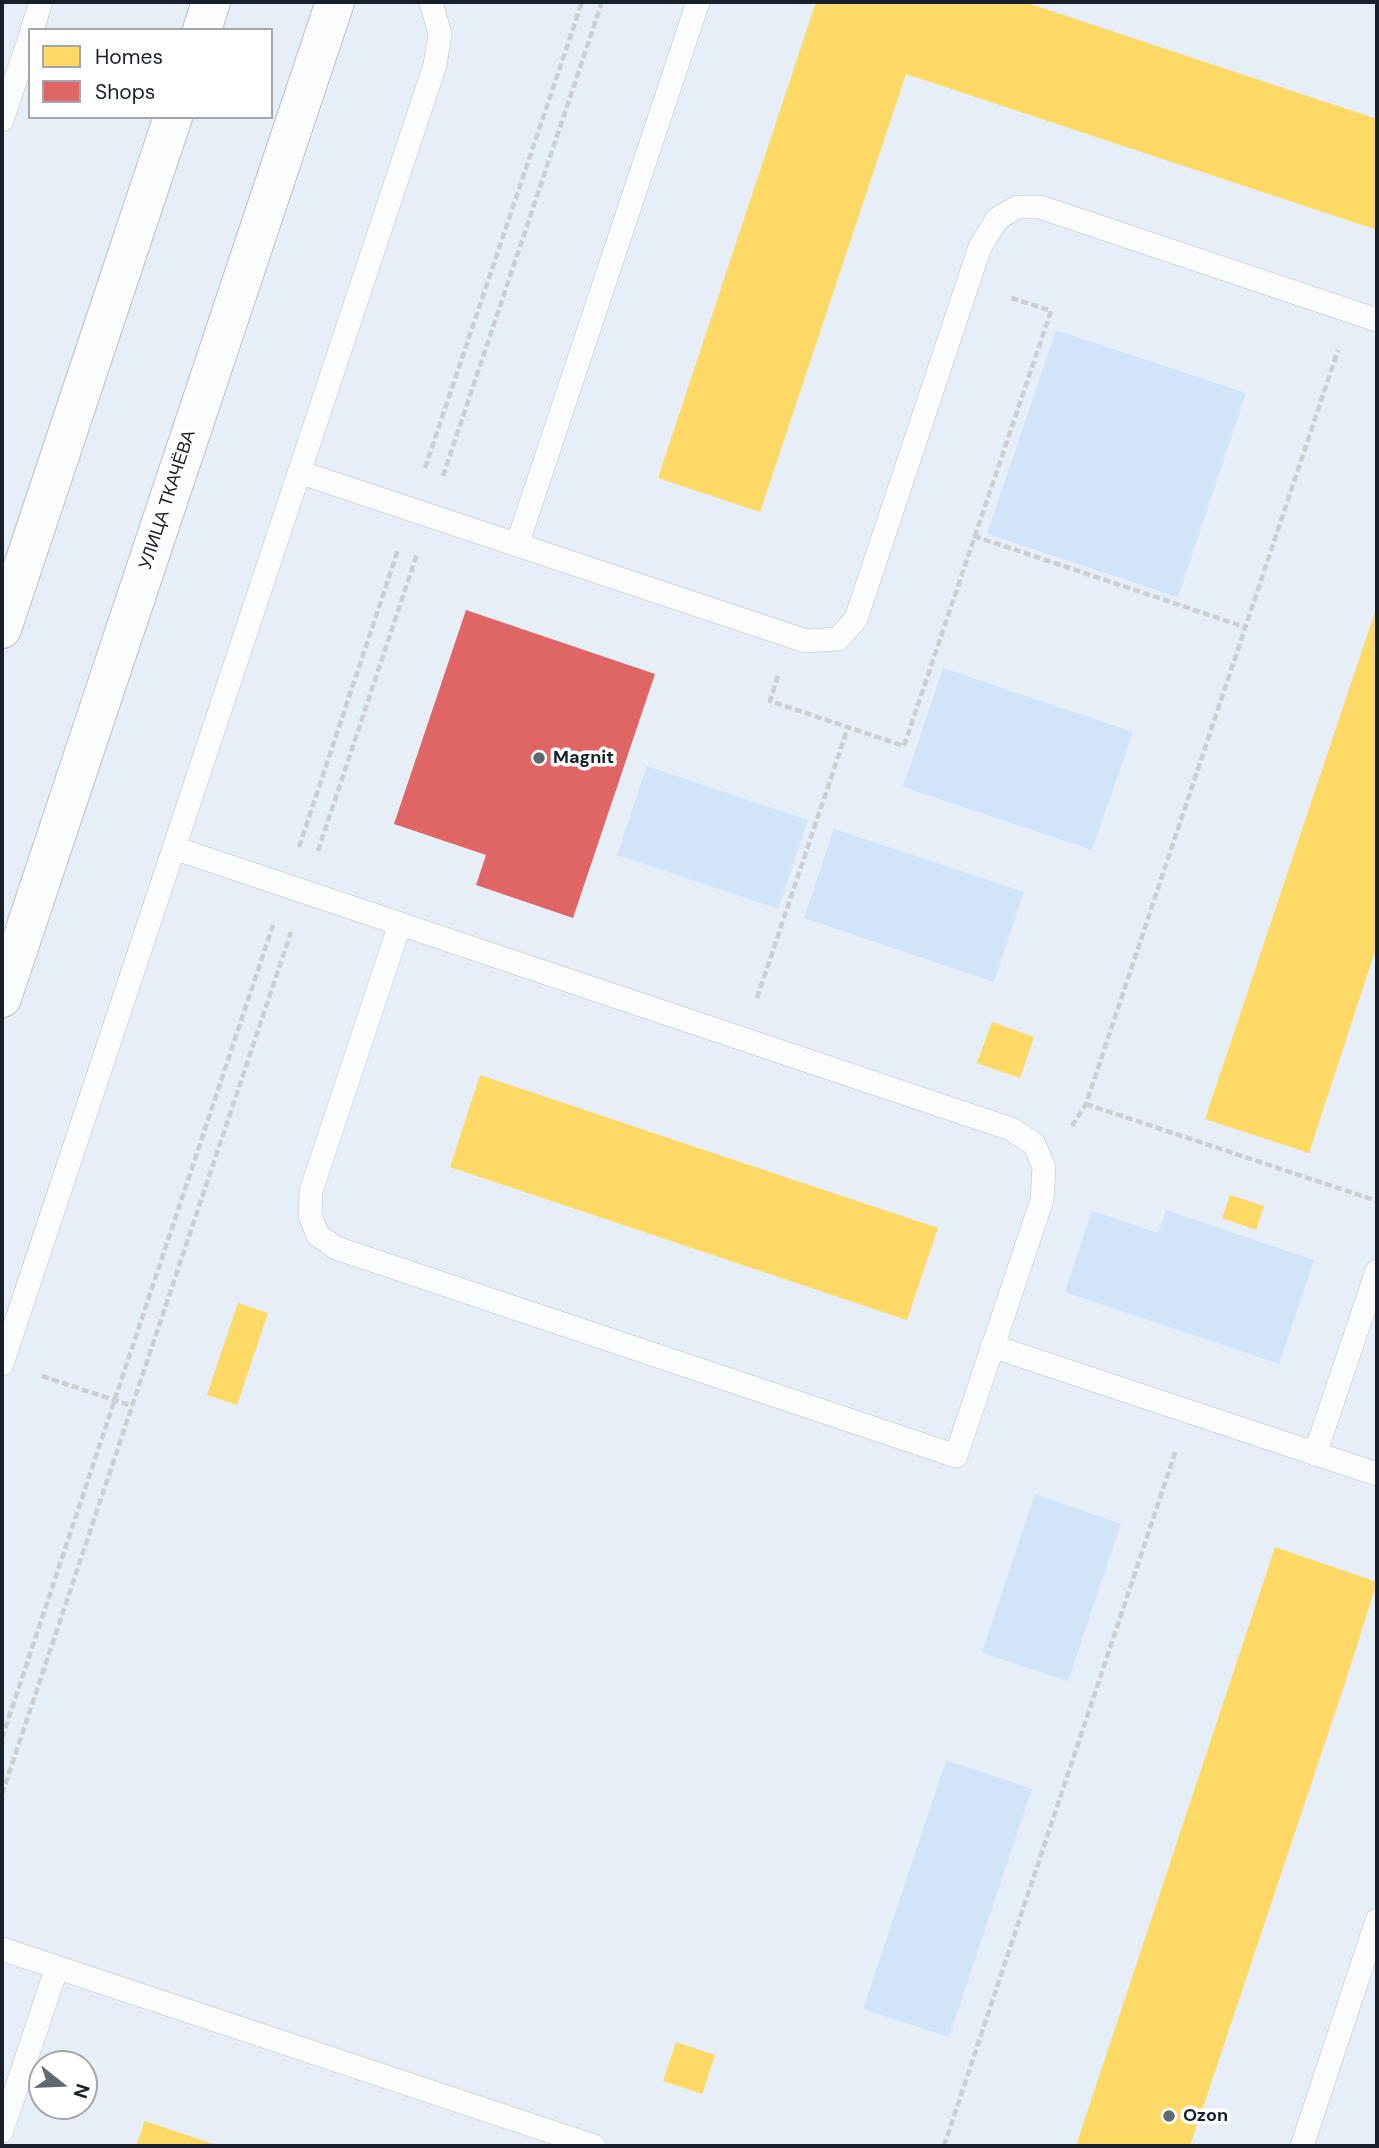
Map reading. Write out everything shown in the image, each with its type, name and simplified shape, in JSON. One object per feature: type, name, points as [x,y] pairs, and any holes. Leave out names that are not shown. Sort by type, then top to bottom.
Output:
[{"type":"street","points":[[203,28],[211,2]]},
{"type":"street","name":"УЛИЦА ТКАЧЁВА","points":[[2,998],[335,2]]},
{"type":"street","points":[[2,629],[172,119]]},
{"type":"lane","points":[[33,28],[41,2]]},
{"type":"lane","points":[[2,1364],[435,65],[440,34],[431,2]]},
{"type":"lane","points":[[517,545],[698,2]]},
{"type":"lane","points":[[2,120],[28,43]]},
{"type":"lane","points":[[299,472],[806,641],[838,639],[856,619],[980,247],[997,219],[1017,207],[1040,207],[1377,320]]},
{"type":"lane","points":[[174,848],[1011,1129],[1034,1144],[1044,1167],[1042,1200],[956,1456],[336,1248],[318,1235],[310,1216],[311,1191],[400,924]]},
{"type":"lane","points":[[1315,1454],[1377,1271]]},
{"type":"lane","points":[[992,1346],[1377,1474]]},
{"type":"lane","points":[[1302,2146],[1377,1920]]},
{"type":"lane","points":[[2,1949],[594,2146]]},
{"type":"lane","points":[[2,2131],[57,1967]]},
{"type":"path","points":[[792,636],[769,701],[904,746],[1051,311],[968,283]]},
{"type":"path","points":[[1044,1167],[1086,1104],[1351,311]]},
{"type":"path","points":[[974,536],[1245,627]]},
{"type":"path","points":[[744,1039],[848,727]]},
{"type":"path","points":[[1086,1104],[1377,1201]]},
{"type":"path","points":[[32,1373],[132,1406]]},
{"type":"path","points":[[944,2146],[1189,1412]]},
{"type":"shaded area","points":[[1056,330],[1246,393],[1178,597],[987,534]]},
{"type":"shaded area","points":[[943,668],[1133,732],[1092,850],[903,787]]},
{"type":"shaded area","points":[[647,766],[808,820],[778,909],[617,855]]},
{"type":"shaded area","points":[[834,829],[1024,892],[994,982],[804,918]]},
{"type":"shaded area","points":[[1166,1210],[1314,1260],[1279,1364],[1065,1292],[1092,1211],[1158,1233]]},
{"type":"shaded area","points":[[1035,1494],[1121,1524],[1068,1681],[982,1653]]},
{"type":"shaded area","points":[[946,1760],[1032,1789],[949,2037],[863,2009]]},
{"type":"building: Homes","points":[[816,2],[1024,2],[1377,119],[1377,230],[906,74],[760,512],[658,478]]},
{"type":"building: Homes","points":[[1377,606],[1377,945],[1309,1153],[1205,1119]]},
{"type":"building: Homes","points":[[992,1022],[1034,1037],[1020,1078],[977,1063]]},
{"type":"building: Homes","points":[[480,1075],[938,1228],[907,1320],[450,1167]]},
{"type":"building: Homes","points":[[1230,1195],[1264,1206],[1256,1230],[1222,1218]]},
{"type":"building: Homes","points":[[238,1303],[268,1313],[237,1405],[207,1395]]},
{"type":"building: Homes","points":[[1275,1547],[1377,1582],[1345,1683],[1190,2146],[1076,2146]]},
{"type":"building: Homes","points":[[676,2042],[715,2055],[702,2094],[663,2081]]},
{"type":"building: Homes","points":[[145,2121],[219,2146],[136,2146]]},
{"type":"building: Shops","points":[[466,610],[655,674],[573,918],[476,885],[486,855],[394,824]]},
{"type":"place","name":"Magnit","points":[[539,758]]},
{"type":"place","name":"Ozon","points":[[1169,2116]]}]
